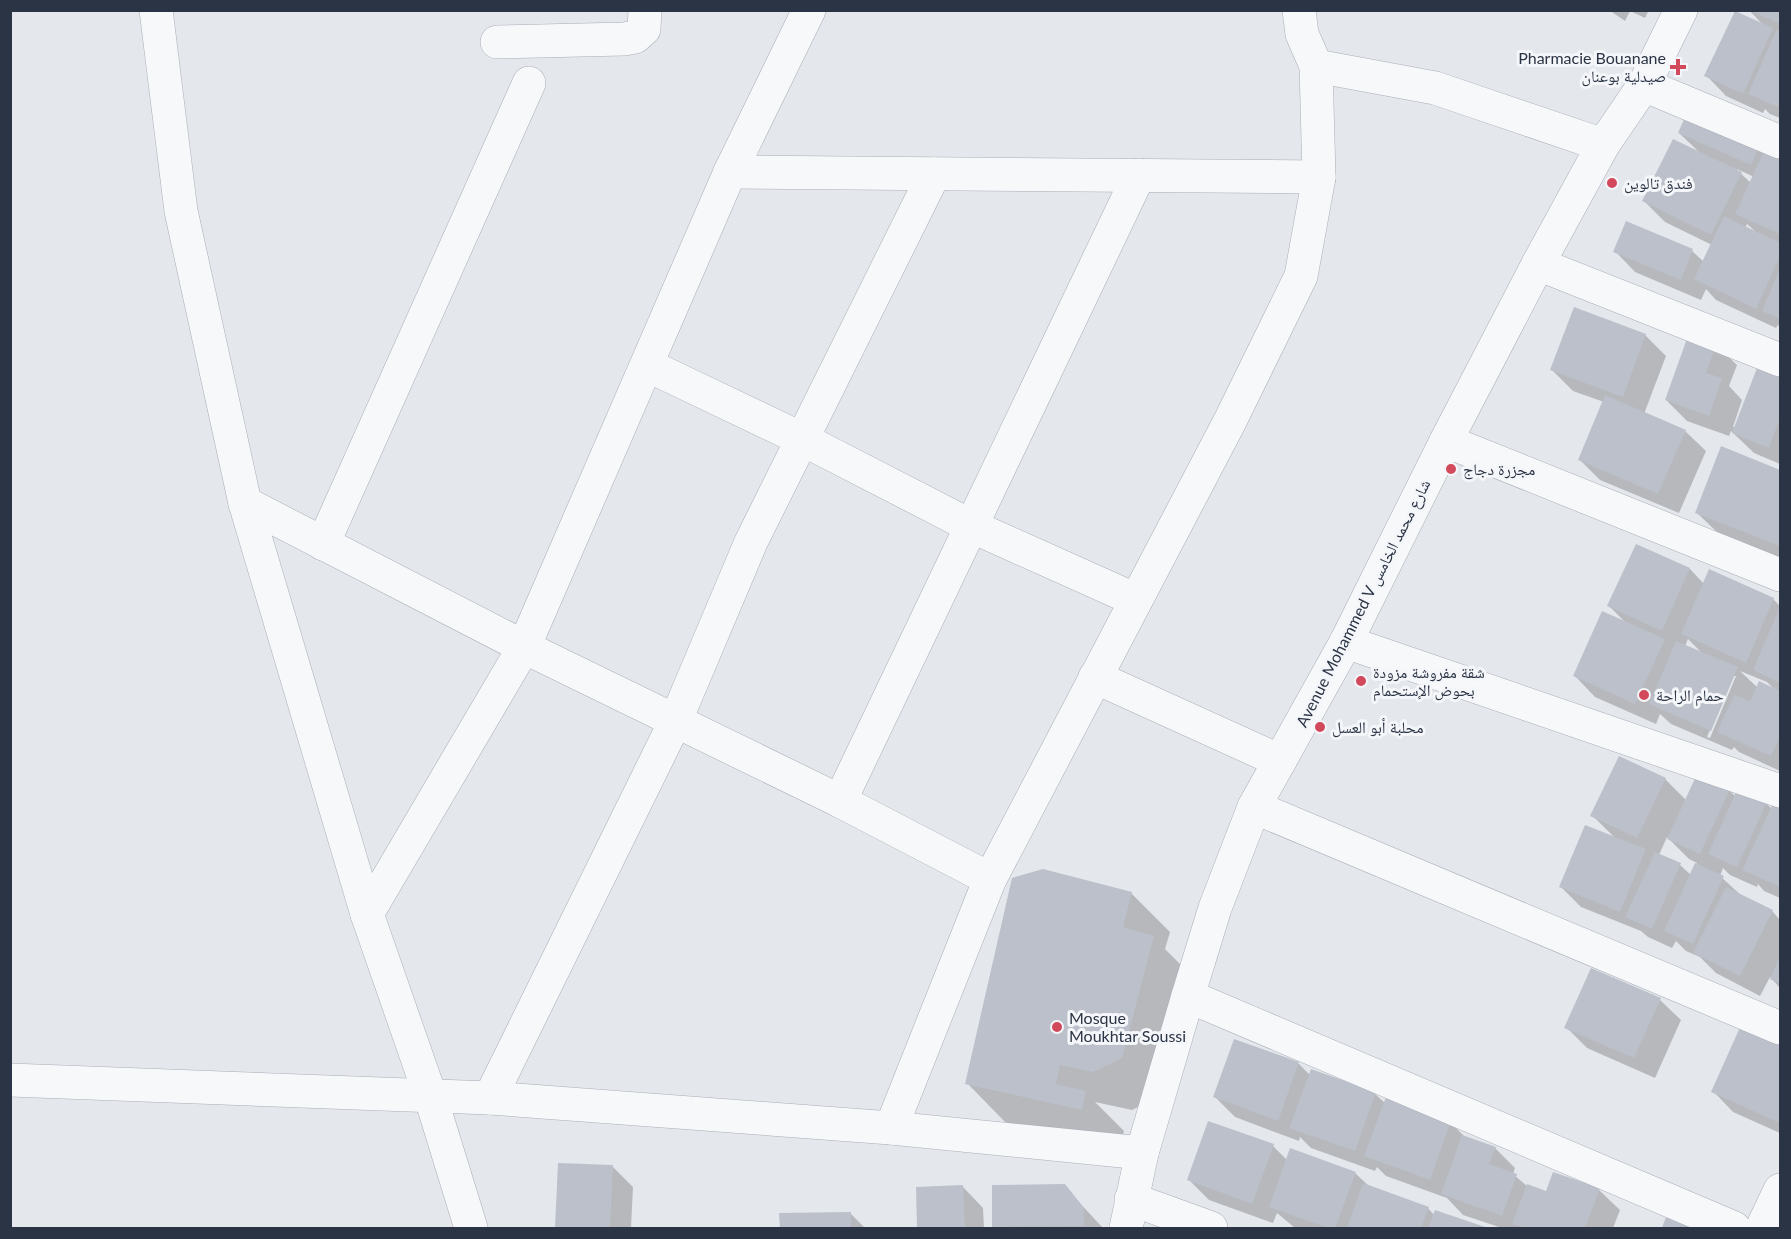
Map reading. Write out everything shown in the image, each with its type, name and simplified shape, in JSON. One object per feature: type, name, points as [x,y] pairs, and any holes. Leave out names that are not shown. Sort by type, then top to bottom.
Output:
[{"type":"street","points":[[156,10],[181,211],[245,503],[368,914],[430,1095],[471,1228]]},
{"type":"street","points":[[497,42],[635,37],[644,29],[645,10]]},
{"type":"street","points":[[368,914],[524,647],[730,172],[809,10]]},
{"type":"street","points":[[891,1128],[990,879],[1230,421],[1301,276],[1318,177],[1316,66],[1302,34],[1299,10]]},
{"type":"street","name":"Avenue Mohammed V شارع محمد الخامس","points":[[1128,1214],[1142,1153],[1215,908],[1254,807],[1346,642],[1446,441],[1538,264],[1603,145],[1644,85],[1681,10]]},
{"type":"street","points":[[1316,66],[1435,88],[1603,145]]},
{"type":"street","points":[[323,544],[529,83]]},
{"type":"street","points":[[1644,85],[1780,142]]},
{"type":"street","points":[[730,172],[1318,177]]},
{"type":"street","points":[[490,1098],[675,722],[751,542],[934,174]]},
{"type":"street","points":[[840,801],[1139,175]]},
{"type":"street","points":[[1538,264],[1780,360]]},
{"type":"street","points":[[647,365],[802,439],[971,526],[1136,600]]},
{"type":"street","points":[[1446,441],[1780,575]]},
{"type":"street","points":[[245,503],[524,647],[840,801],[990,879]]},
{"type":"street","points":[[1346,642],[1780,791]]},
{"type":"street","points":[[1095,677],[1280,761]]},
{"type":"street","points":[[1254,807],[1780,1028]]},
{"type":"street","points":[[1188,996],[1734,1228]]},
{"type":"street","points":[[10,1080],[490,1098],[891,1128],[1142,1153]]},
{"type":"street","points":[[1762,1228],[1780,1190]]},
{"type":"street","points":[[1128,1214],[1210,1228]]},
{"type":"building","points":[[1749,10],[1780,10],[1780,24]]},
{"type":"building","points":[[1735,11],[1773,28],[1743,94],[1704,76]]},
{"type":"building","points":[[1777,29],[1780,31],[1780,102],[1778,107],[1748,94]]},
{"type":"building","points":[[1689,108],[1762,140],[1751,165],[1678,133]]},
{"type":"building","points":[[1673,139],[1742,172],[1711,235],[1642,201]]},
{"type":"building","points":[[1764,151],[1780,158],[1780,234],[1735,214]]},
{"type":"building","points":[[1724,216],[1780,243],[1780,256],[1756,309],[1694,279]]},
{"type":"building","points":[[1626,221],[1693,249],[1681,280],[1613,252]]},
{"type":"building","points":[[1780,269],[1780,319],[1762,311]]},
{"type":"building","points":[[1574,307],[1646,334],[1623,397],[1550,370]]},
{"type":"building","points":[[1689,333],[1717,343],[1706,373],[1722,378],[1709,416],[1665,400]]},
{"type":"building","points":[[1757,368],[1780,378],[1780,418],[1769,448],[1732,433]]},
{"type":"building","points":[[1605,395],[1686,430],[1658,494],[1578,460]]},
{"type":"building","points":[[1721,446],[1780,470],[1780,546],[1695,513]]},
{"type":"building","points":[[1636,544],[1690,568],[1662,631],[1607,606]]},
{"type":"building","points":[[1709,569],[1774,598],[1746,663],[1681,634]]},
{"type":"building","points":[[1780,607],[1780,683],[1753,670]]},
{"type":"building","points":[[1602,611],[1665,639],[1635,704],[1573,676]]},
{"type":"building","points":[[1676,641],[1738,667],[1711,731],[1649,704]]},
{"type":"building","points":[[1759,681],[1780,691],[1780,736],[1771,756],[1717,732],[1734,695],[1750,701]]},
{"type":"building","points":[[1619,756],[1666,778],[1637,838],[1590,816]]},
{"type":"building","points":[[1697,774],[1730,789],[1700,854],[1667,839]]},
{"type":"building","points":[[1738,788],[1767,802],[1737,867],[1708,854]]},
{"type":"building","points":[[1777,795],[1780,797],[1780,887],[1742,870]]},
{"type":"building","points":[[1585,825],[1646,849],[1620,912],[1559,887]]},
{"type":"building","points":[[1655,852],[1681,863],[1652,929],[1625,917]]},
{"type":"building","points":[[1695,863],[1724,876],[1693,944],[1664,931]]},
{"type":"building","points":[[1043,869],[1132,892],[1123,927],[1154,936],[1122,1058],[1093,1072],[1060,1065],[1056,1084],[1086,1091],[1082,1110],[965,1084],[1012,878]]},
{"type":"building","points":[[1726,887],[1773,910],[1740,976],[1693,953]]},
{"type":"building","points":[[1780,956],[1780,984],[1770,979]]},
{"type":"building","points":[[1591,968],[1661,998],[1634,1058],[1564,1028]]},
{"type":"building","points":[[1741,1025],[1780,1043],[1780,1123],[1711,1092]]},
{"type":"building","points":[[1234,1039],[1299,1062],[1278,1121],[1213,1097]]},
{"type":"building","points":[[1311,1069],[1376,1092],[1355,1151],[1289,1128]]},
{"type":"building","points":[[1386,1097],[1451,1121],[1430,1180],[1364,1156]]},
{"type":"building","points":[[1208,1121],[1274,1144],[1252,1204],[1187,1180]]},
{"type":"building","points":[[1462,1135],[1496,1147],[1489,1164],[1517,1174],[1502,1216],[1441,1194]]},
{"type":"building","points":[[1290,1148],[1356,1172],[1335,1228],[1328,1228],[1269,1207]]},
{"type":"building","points":[[558,1163],[613,1165],[610,1228],[555,1228]]},
{"type":"building","points":[[1553,1172],[1600,1188],[1585,1228],[1526,1228],[1512,1224],[1527,1184],[1546,1191]]},
{"type":"building","points":[[1363,1183],[1429,1207],[1421,1228],[1347,1228]]},
{"type":"building","points":[[1065,1184],[1084,1208],[1084,1226],[992,1227],[992,1185]]},
{"type":"building","points":[[963,1185],[965,1228],[917,1228],[916,1187]]},
{"type":"building","points":[[1435,1210],[1488,1228],[1428,1228]]},
{"type":"building","points":[[851,1212],[851,1228],[780,1228],[779,1213]]},
{"type":"building","points":[[1666,1217],[1697,1228],[1662,1228]]},
{"type":"place","name":"Pharmacie Bouanane صيدلية بوعنان","points":[[1678,67]]},
{"type":"place","name":"فندق تالوين","points":[[1612,183]]},
{"type":"place","name":"مجزرة دجاج","points":[[1451,469]]},
{"type":"place","name":"شقة مفروشة مزودة بحوض الإستحمام","points":[[1361,681]]},
{"type":"place","name":"حمام الراحة","points":[[1644,695]]},
{"type":"place","name":"محلبة أبو العسل","points":[[1320,727]]},
{"type":"place","name":"Mosque Moukhtar Soussi","points":[[1057,1027]]}]
